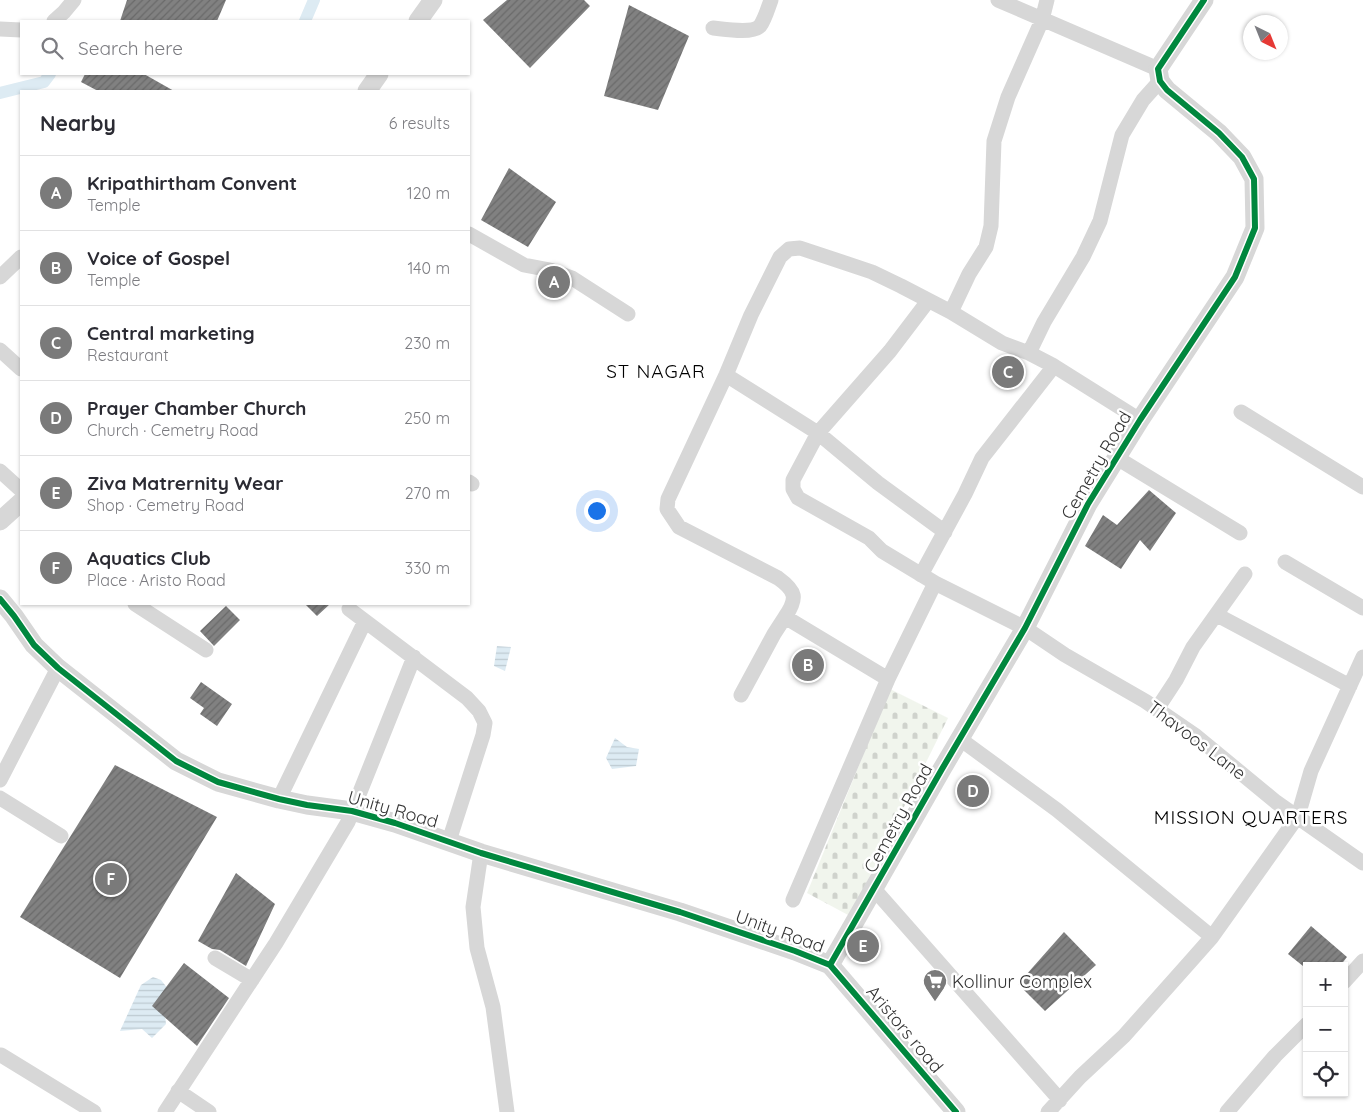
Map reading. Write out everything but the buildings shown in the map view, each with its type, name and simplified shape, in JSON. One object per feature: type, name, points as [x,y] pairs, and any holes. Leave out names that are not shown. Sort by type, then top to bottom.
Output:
[{"type":"street","points":[[55,20],[74,0]]},
{"type":"street","points":[[419,20],[433,0]]},
{"type":"street","points":[[713,28],[755,29],[762,21],[771,0]]},
{"type":"street","points":[[998,0],[1159,75]]},
{"type":"street","points":[[951,312],[969,274],[986,247],[991,226],[994,141],[1008,97],[1042,20],[1047,0]]},
{"type":"street","points":[[1029,353],[1044,322],[1083,257],[1100,221],[1122,136],[1204,0]]},
{"type":"street","points":[[0,29],[20,30]]},
{"type":"street","points":[[368,90],[379,75]]},
{"type":"street","name":"Cemetry Road","points":[[830,965],[1025,628],[1088,504],[1140,420],[1235,277],[1255,228],[1254,179],[1242,158],[1219,133],[1167,90],[1159,75]]},
{"type":"street","points":[[470,235],[524,265],[550,270],[572,278],[628,314]]},
{"type":"street","points":[[741,695],[774,634],[792,607],[794,596],[789,586],[778,578],[679,527],[667,509],[668,499],[726,376],[751,314],[780,257],[789,249],[800,248],[872,272],[951,312],[1002,343],[1029,353],[1054,366],[1140,420]]},
{"type":"street","points":[[0,277],[20,258]]},
{"type":"street","name":"Thavoos Lane","points":[[928,300],[890,351],[818,433],[793,480],[793,490],[798,498],[869,538],[882,551],[921,576],[1025,628],[1065,656],[1157,709],[1196,736],[1276,802],[1363,863]]},
{"type":"street","points":[[0,350],[20,368]]},
{"type":"street","points":[[921,576],[982,458],[1054,366]]},
{"type":"street","points":[[726,376],[818,433],[878,483],[945,532]]},
{"type":"street","points":[[1241,412],[1363,487]]},
{"type":"street","points":[[1117,458],[1240,533]]},
{"type":"street","points":[[0,471],[20,489]]},
{"type":"street","points":[[1284,562],[1363,608]]},
{"type":"street","points":[[1157,709],[1194,647],[1245,574]]},
{"type":"street","points":[[793,900],[888,679],[935,583]]},
{"type":"street","name":"Unity Road","points":[[0,599],[34,645],[58,668],[176,761],[218,782],[279,799],[352,811],[482,853],[680,912],[830,965]]},
{"type":"street","points":[[137,605],[206,650]]},
{"type":"street","points":[[349,609],[467,698],[479,710],[485,723],[484,735],[449,841]]},
{"type":"street","points":[[1217,615],[1350,686]]},
{"type":"street","points":[[785,617],[888,679]]},
{"type":"street","points":[[279,799],[366,621]]},
{"type":"street","points":[[165,1112],[252,980],[348,822],[414,657]]},
{"type":"street","points":[[1048,1112],[1080,1077],[1124,1036],[1212,937],[1298,816],[1311,771],[1363,657]]},
{"type":"street","points":[[0,780],[58,668]]},
{"type":"street","points":[[960,739],[1051,805],[1212,937]]},
{"type":"street","points":[[0,798],[60,836]]},
{"type":"street","points":[[482,853],[473,907],[477,948],[493,1007],[507,1112]]},
{"type":"street","points":[[874,889],[1060,1100]]},
{"type":"street","points":[[215,958],[252,980]]},
{"type":"street","points":[[1348,977],[1363,960]]},
{"type":"street","name":"Aristors road","points":[[830,965],[956,1112]]},
{"type":"street","points":[[1226,1112],[1275,1056],[1303,1028]]},
{"type":"street","points":[[0,1056],[94,1112]]},
{"type":"street","points":[[178,1091],[209,1112]]},
{"type":"green space","points":[[890,689],[948,718],[850,916],[807,893]]},
{"type":"shaded area","points":[[497,646],[511,647],[505,671],[494,666]]},
{"type":"shaded area","points":[[615,738],[627,747],[639,749],[636,766],[612,769],[606,758]]},
{"type":"shaded area","points":[[153,977],[161,980],[172,994],[164,1006],[166,1024],[152,1038],[142,1029],[120,1031],[141,985]]},
{"type":"waterway","points":[[305,20],[314,0]]},
{"type":"waterway","points":[[0,93],[44,82],[49,75]]},
{"type":"cycle path","points":[[830,965],[1025,628],[1088,504],[1140,420],[1235,277],[1255,228],[1254,179],[1242,157],[1219,133],[1167,90],[1160,81],[1158,69],[1204,0]]},
{"type":"cycle path","points":[[0,599],[34,645],[58,668],[176,761],[218,782],[279,799],[352,811],[395,823],[481,853],[680,912],[795,951],[830,965],[956,1112]]},
{"type":"place","name":"Kripathirtham Convent","points":[[554,282]]},
{"type":"place","name":"Central marketing","points":[[1008,372]]},
{"type":"place","name":"Voice of Gospel","points":[[808,665]]},
{"type":"place","name":"Prayer Chamber Church","points":[[973,791]]},
{"type":"place","name":"Aquatics Club","points":[[111,879]]},
{"type":"place","name":"Ziva Matrernity Wear","points":[[863,946]]},
{"type":"place","name":"Kollinur Complex","points":[[935,1002]]},
{"type":"district","name":"ST NAGAR","points":[[656,371]]},
{"type":"district","name":"MISSION QUARTERS","points":[[1251,817]]}]
